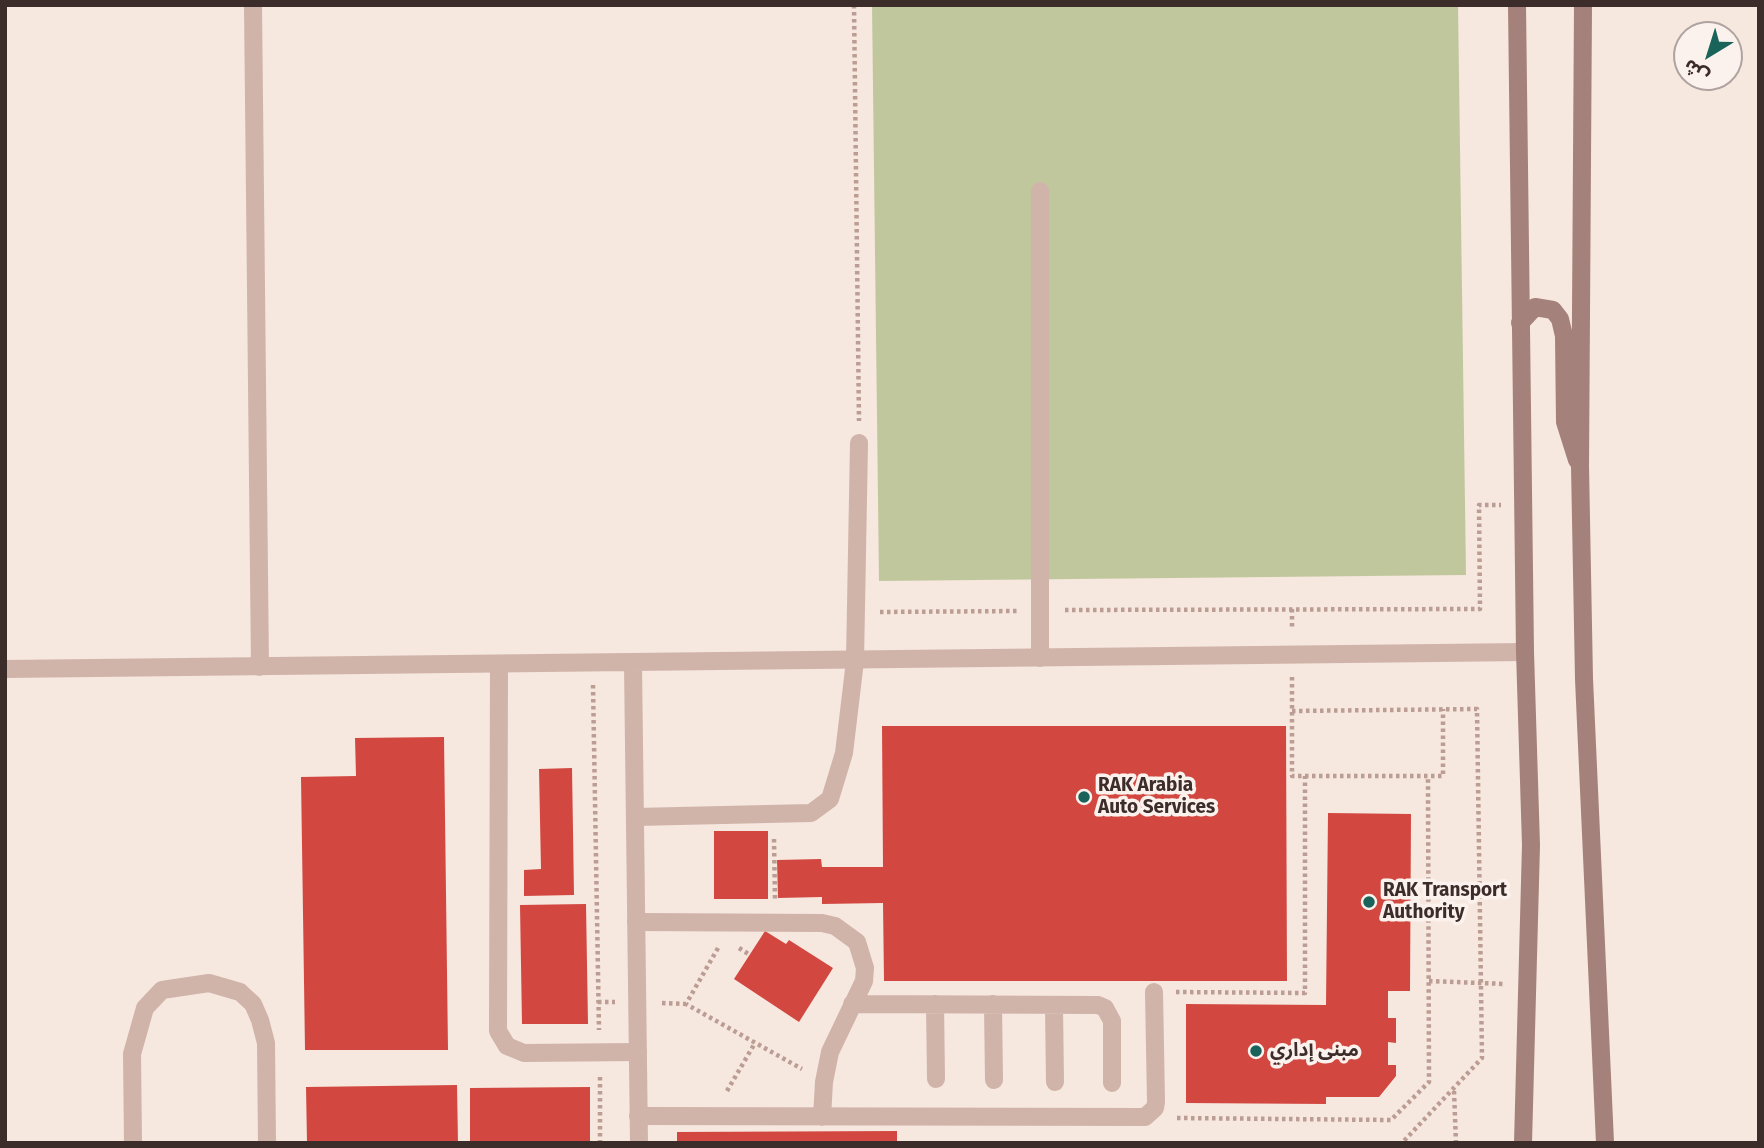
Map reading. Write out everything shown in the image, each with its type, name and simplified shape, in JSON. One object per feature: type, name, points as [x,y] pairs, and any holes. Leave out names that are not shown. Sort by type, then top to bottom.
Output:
[{"type":"main road","points":[[1517,5],[1525,652],[1531,845],[1523,1143]]},
{"type":"main road","points":[[1583,5],[1580,466],[1586,742],[1605,1143]]},
{"type":"main road","points":[[1520,323],[1535,307],[1545,306],[1560,319],[1564,336],[1565,422],[1580,466]]},
{"type":"street","points":[[253,5],[260,667]]},
{"type":"street","points":[[1040,191],[1040,658]]},
{"type":"street","points":[[635,817],[811,813],[830,799],[844,753],[855,661],[858,612],[859,443]]},
{"type":"street","points":[[5,669],[1525,652]]},
{"type":"street","points":[[633,664],[639,1143]]},
{"type":"street","points":[[499,665],[498,1031],[508,1046],[524,1053],[638,1052]]},
{"type":"street","points":[[636,922],[775,922],[835,926],[857,942],[865,968],[863,981],[830,1052],[824,1082],[822,1117]]},
{"type":"street","points":[[133,1143],[132,1054],[145,1008],[162,990],[209,983],[240,992],[253,1004],[260,1020],[266,1043],[267,1143]]},
{"type":"street","points":[[638,1116],[1145,1117],[1155,1108],[1156,1102],[1154,992]]},
{"type":"street","points":[[852,1004],[1098,1005],[1110,1014],[1112,1083]]},
{"type":"street","points":[[935,1004],[936,1079]]},
{"type":"street","points":[[993,1004],[994,1080]]},
{"type":"street","points":[[1054,1005],[1055,1082]]},
{"type":"path","points":[[854,5],[859,443]]},
{"type":"path","points":[[858,612],[1480,609],[1479,505],[1523,505]]},
{"type":"path","points":[[1292,610],[1292,776],[1443,776],[1443,709]]},
{"type":"path","points":[[593,664],[600,1143]]},
{"type":"path","points":[[1292,711],[1477,709],[1482,1058],[1454,1091],[1402,1143]]},
{"type":"path","points":[[1154,992],[1305,993],[1305,776]]},
{"type":"path","points":[[1145,1117],[1391,1120],[1429,1083],[1429,776]]},
{"type":"path","points":[[774,813],[775,922]]},
{"type":"path","points":[[731,923],[686,1004],[824,1082]]},
{"type":"path","points":[[1429,981],[1527,985]]},
{"type":"path","points":[[712,1116],[755,1043]]},
{"type":"path","points":[[1454,1091],[1456,1143]]},
{"type":"green space","points":[[872,5],[1458,5],[1466,575],[879,581]]},
{"type":"building","name":"RAK Arabia Auto Services","points":[[882,726],[1286,726],[1287,981],[884,981],[883,903],[822,904],[822,897],[778,898],[777,860],[821,859],[822,867],[883,867]]},
{"type":"building","points":[[444,737],[448,1050],[305,1050],[301,777],[356,776],[355,738]]},
{"type":"building","points":[[572,768],[574,895],[524,896],[524,870],[541,869],[539,769]]},
{"type":"building","name":"RAK Transport Authority","points":[[1328,813],[1411,814],[1410,991],[1388,991],[1388,1018],[1396,1018],[1396,1043],[1388,1042],[1388,1065],[1396,1065],[1396,1076],[1379,1097],[1326,1097],[1326,1104],[1186,1103],[1186,1004],[1326,1005]]},
{"type":"building","points":[[714,831],[768,831],[768,899],[714,899]]},
{"type":"building","points":[[586,904],[588,1024],[522,1024],[520,905]]},
{"type":"building","points":[[765,931],[786,944],[789,940],[833,968],[799,1022],[734,979]]},
{"type":"building","points":[[457,1085],[458,1143],[307,1143],[306,1087]]},
{"type":"building","points":[[590,1087],[590,1143],[470,1143],[470,1088]]},
{"type":"building","points":[[897,1131],[897,1143],[677,1143],[677,1132]]},
{"type":"place","name":"RAK Arabia Auto Services","points":[[1084,797]]},
{"type":"place","name":"RAK Transport Authority","points":[[1369,902]]},
{"type":"place","name":"مبنى إداري","points":[[1256,1051]]}]
